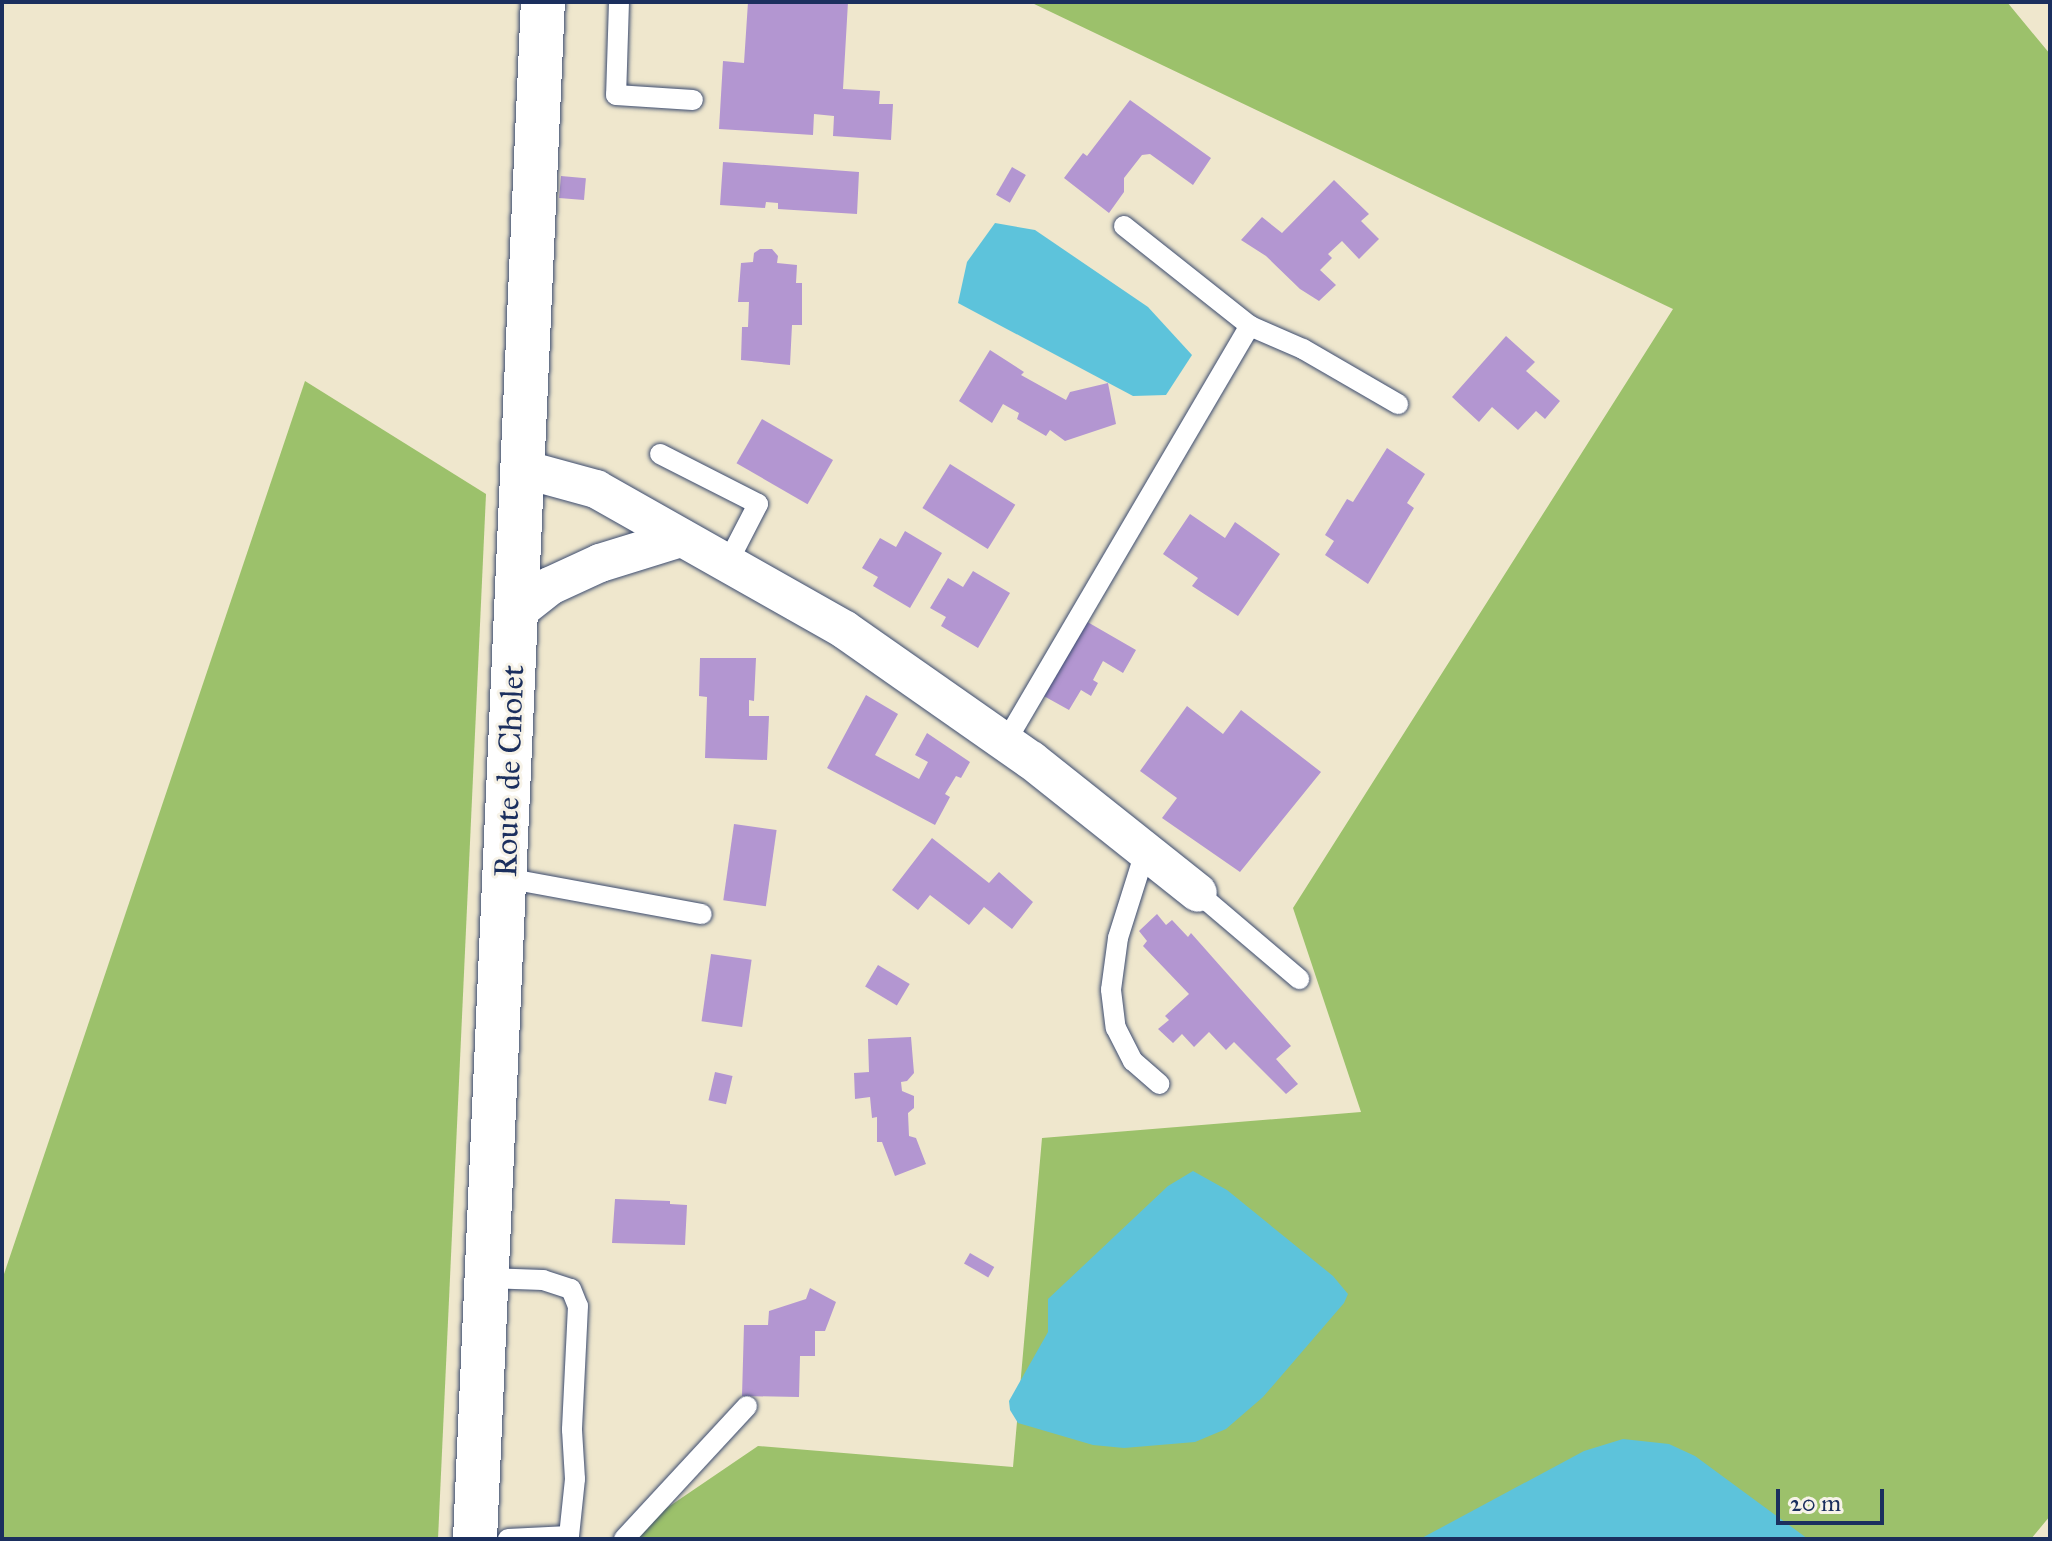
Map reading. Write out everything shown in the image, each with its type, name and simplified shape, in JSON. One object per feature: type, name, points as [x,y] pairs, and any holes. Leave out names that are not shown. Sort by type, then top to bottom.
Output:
[{"type":"main road","name":"Route de Cholet","points":[[475,1539],[543,2]]},
{"type":"street","points":[[523,469],[596,489],[845,630],[1005,743],[1146,849],[1198,893]]},
{"type":"street","points":[[517,612],[550,586],[600,563],[681,538]]},
{"type":"lane","points":[[619,2],[616,95],[693,100]]},
{"type":"lane","points":[[1124,226],[1250,326],[1303,349],[1398,404]]},
{"type":"lane","points":[[1005,743],[1250,326]]},
{"type":"lane","points":[[660,454],[758,504],[727,564]]},
{"type":"lane","points":[[1146,849],[1118,938],[1111,990],[1116,1028],[1127,1050],[1133,1061],[1159,1084]]},
{"type":"lane","points":[[505,878],[702,914]]},
{"type":"lane","points":[[1198,893],[1299,979]]},
{"type":"lane","points":[[487,1278],[543,1280],[571,1289],[578,1306],[572,1430],[578,1538],[508,1539]]},
{"type":"lane","points":[[624,1539],[747,1406]]},
{"type":"green space","points":[[1030,2],[2007,2],[2050,54],[2050,1516],[2031,1539],[630,1539],[630,1533],[758,1446],[1013,1467],[1042,1138],[1361,1112],[1293,908],[1673,309]]},
{"type":"green space","points":[[305,381],[486,494],[438,1539],[2,1539],[2,1280]]},
{"type":"water","points":[[995,223],[1035,230],[1148,307],[1192,355],[1166,395],[1133,396],[958,303],[967,262]]},
{"type":"water","points":[[1193,1171],[1227,1190],[1333,1276],[1348,1294],[1344,1303],[1263,1397],[1226,1429],[1195,1442],[1124,1448],[1093,1445],[1018,1423],[1010,1410],[1009,1401],[1048,1332],[1048,1299],[1168,1186]]},
{"type":"water","points":[[1623,1439],[1669,1444],[1695,1456],[1808,1539],[1420,1539],[1584,1451]]},
{"type":"building","points":[[748,2],[848,2],[843,89],[880,91],[879,104],[893,104],[891,140],[833,136],[834,116],[814,114],[813,135],[719,129],[723,61],[744,63]]},
{"type":"building","points":[[1130,100],[1211,158],[1193,185],[1150,154],[1142,155],[1124,178],[1124,192],[1109,213],[1064,178],[1083,153],[1087,156]]},
{"type":"building","points":[[723,162],[859,172],[857,214],[778,209],[778,203],[766,202],[765,208],[720,205]]},
{"type":"building","points":[[1012,167],[1026,175],[1010,203],[996,195]]},
{"type":"building","points":[[561,176],[586,178],[584,200],[559,198]]},
{"type":"building","points":[[1334,180],[1369,214],[1361,221],[1379,239],[1359,259],[1342,241],[1328,254],[1332,258],[1320,270],[1336,285],[1319,301],[1300,289],[1266,256],[1241,240],[1262,217],[1282,233]]},
{"type":"building","points":[[760,249],[772,249],[778,256],[777,263],[797,265],[796,283],[802,283],[802,325],[792,325],[790,365],[741,360],[742,327],[748,327],[749,302],[738,302],[741,263],[753,262],[754,253]]},
{"type":"building","points":[[1506,336],[1535,362],[1526,371],[1560,401],[1545,419],[1536,411],[1518,430],[1492,407],[1479,422],[1452,397]]},
{"type":"building","points":[[990,350],[1024,372],[1021,375],[1066,400],[1070,392],[1108,383],[1116,424],[1065,441],[1050,430],[1046,436],[1017,419],[1019,413],[1003,404],[992,423],[959,401]]},
{"type":"building","points":[[762,419],[833,460],[808,504],[736,463]]},
{"type":"building","points":[[1387,448],[1425,474],[1407,503],[1414,508],[1368,584],[1325,555],[1334,541],[1325,535],[1347,499],[1353,502]]},
{"type":"building","points":[[950,464],[1015,505],[988,549],[922,508]]},
{"type":"building","points":[[1190,514],[1225,538],[1235,522],[1280,554],[1238,616],[1192,586],[1198,578],[1163,554]]},
{"type":"building","points":[[905,531],[942,553],[910,608],[873,586],[878,577],[862,568],[880,538],[896,547]]},
{"type":"building","points":[[973,571],[1010,593],[978,648],[941,626],[946,617],[930,608],[948,578],[963,587]]},
{"type":"building","points":[[1084,620],[1136,650],[1123,673],[1103,661],[1093,680],[1098,683],[1091,696],[1081,690],[1069,710],[1042,695]]},
{"type":"building","points":[[700,658],[756,658],[754,701],[749,700],[749,716],[769,716],[767,760],[705,758],[707,697],[699,696]]},
{"type":"building","points":[[866,695],[898,714],[875,755],[919,779],[928,762],[915,755],[927,733],[970,762],[961,778],[956,776],[945,794],[950,797],[935,825],[827,768]]},
{"type":"building","points":[[1187,706],[1223,734],[1241,710],[1321,772],[1240,872],[1162,818],[1177,798],[1140,771]]},
{"type":"building","points":[[734,824],[777,830],[766,906],[723,900]]},
{"type":"building","points":[[932,838],[989,883],[999,872],[1033,902],[1012,929],[984,907],[969,925],[930,895],[918,910],[892,890]]},
{"type":"building","points":[[1157,914],[1166,925],[1172,920],[1188,937],[1191,933],[1291,1046],[1276,1059],[1298,1084],[1286,1094],[1234,1042],[1226,1050],[1209,1032],[1194,1047],[1182,1034],[1173,1043],[1158,1029],[1169,1020],[1165,1016],[1189,994],[1143,946],[1147,941],[1139,931]]},
{"type":"building","points":[[711,954],[752,960],[742,1027],[702,1021]]},
{"type":"building","points":[[878,965],[910,984],[897,1005],[865,986]]},
{"type":"building","points":[[911,1037],[914,1073],[907,1081],[901,1082],[902,1091],[914,1096],[914,1108],[908,1113],[909,1136],[916,1138],[926,1164],[895,1176],[882,1142],[877,1142],[877,1117],[872,1118],[870,1097],[855,1099],[854,1073],[869,1072],[868,1039]]},
{"type":"building","points":[[715,1072],[733,1076],[726,1104],[708,1100]]},
{"type":"building","points":[[615,1199],[670,1201],[670,1204],[687,1205],[685,1245],[612,1243]]},
{"type":"building","points":[[970,1253],[994,1267],[988,1277],[964,1263]]},
{"type":"building","points":[[810,1288],[836,1302],[825,1331],[815,1331],[815,1356],[800,1356],[799,1397],[742,1396],[744,1325],[768,1325],[769,1311],[806,1299]]}]
